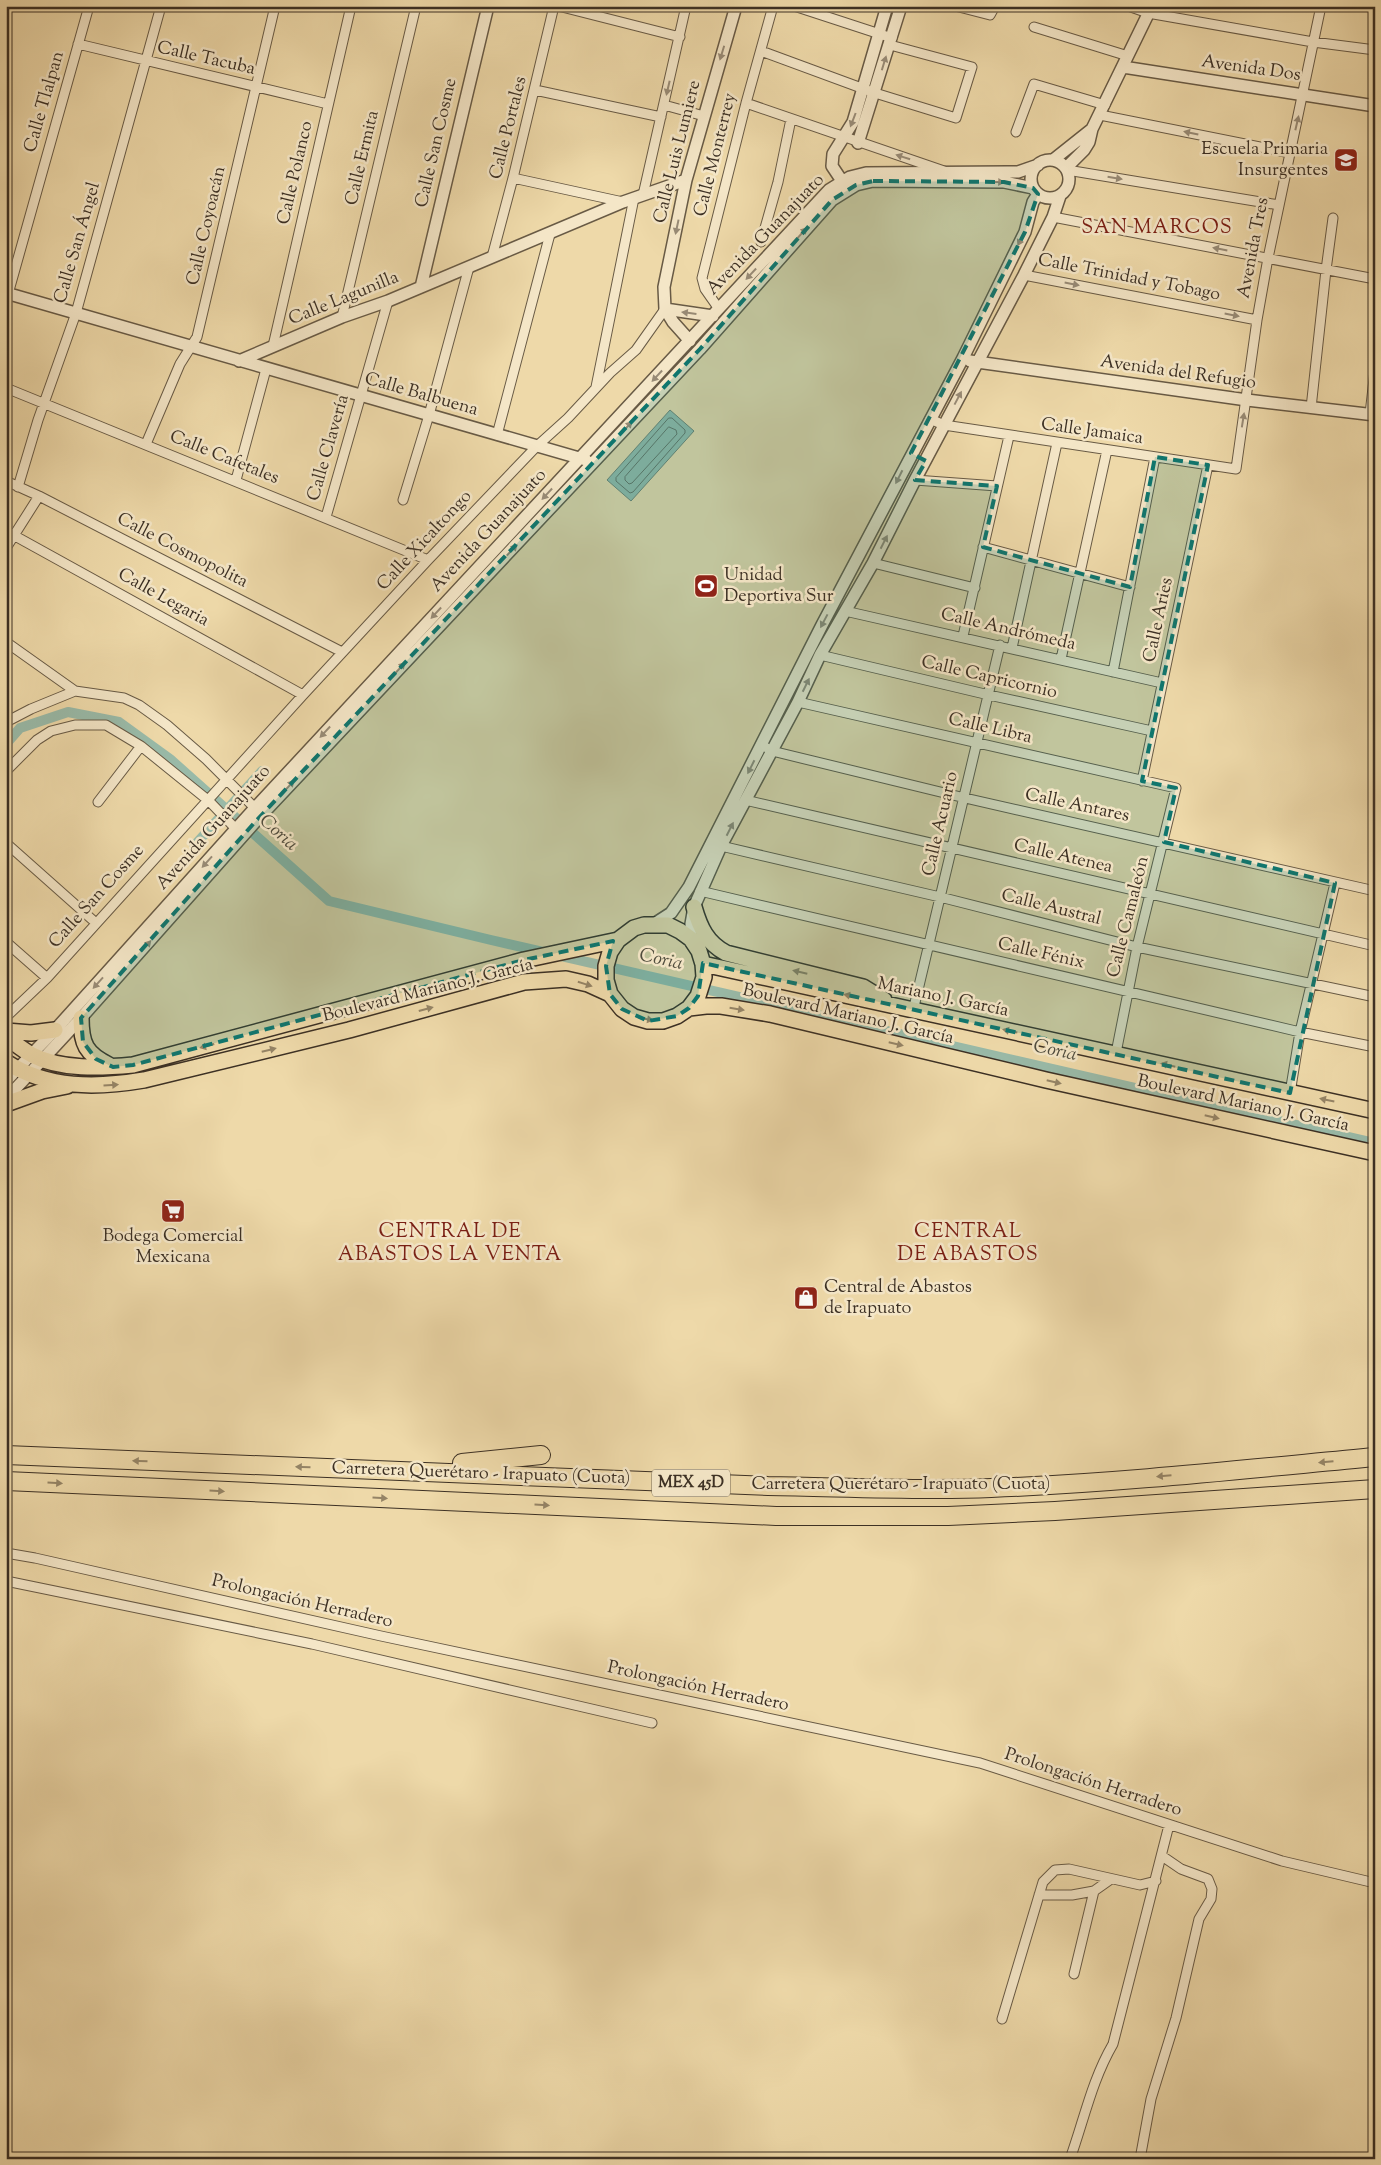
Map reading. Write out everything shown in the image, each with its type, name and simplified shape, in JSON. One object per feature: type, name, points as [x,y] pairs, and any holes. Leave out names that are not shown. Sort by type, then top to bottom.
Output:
[{"type":"highway","name":"Carretera Querétaro - Irapuato (Cuota)","points":[[6,1455],[768,1486],[979,1488],[1080,1484],[1375,1457]]},
{"type":"highway","points":[[362,1469],[482,1462],[541,1455]]},
{"type":"highway","name":"Carretera Querétaro - Irapuato (Cuota)","points":[[6,1481],[776,1516],[958,1515],[1375,1489]]},
{"type":"main road","points":[[694,907],[699,926],[715,948],[726,953],[863,987],[894,1006]]},
{"type":"main road","points":[[608,987],[606,966],[614,946],[634,928],[654,924],[668,925],[691,939],[699,950],[703,970],[693,1002]]},
{"type":"main road","name":"Boulevard Mariano J. García","points":[[6,1036],[37,1057],[80,1066],[113,1067],[133,1065],[524,960],[575,948],[614,946]]},
{"type":"main road","name":"Mariano J. García","points":[[703,970],[761,975],[913,1011],[1116,1053],[1375,1111]]},
{"type":"main road","name":"Boulevard Mariano J. García","points":[[17,1068],[75,1085],[96,1086],[144,1080],[339,1032],[524,982],[566,978],[608,987],[622,1009],[634,1017],[648,1021],[663,1021],[677,1016],[693,1002],[770,1014],[1046,1080],[1375,1153]]},
{"type":"main road","points":[[81,1018],[84,1042],[89,1052],[96,1059],[113,1067]]},
{"type":"main road","points":[[6,1031],[31,1033],[55,1030]]},
{"type":"main road","points":[[6,1104],[42,1091],[75,1085]]},
{"type":"street","name":"Calle Tlalpan","points":[[7,293],[89,6]]},
{"type":"street","name":"Calle San Ángel","points":[[18,487],[44,402],[76,313],[161,6]]},
{"type":"street","name":"Calle Coyoacán","points":[[146,444],[180,364],[197,337],[275,6]]},
{"type":"street","name":"Calle Polanco","points":[[273,346],[351,6]]},
{"type":"street","name":"Calle Ermita","points":[[342,318],[416,6]]},
{"type":"street","name":"Calle San Cosme","points":[[421,287],[488,6]]},
{"type":"street","points":[[556,6],[680,37]]},
{"type":"street","name":"Calle Portales","points":[[492,257],[556,6]]},
{"type":"street","points":[[596,388],[634,199],[661,117],[686,6]]},
{"type":"street","name":"Calle Luis Lumiere","points":[[665,309],[664,287],[686,180],[736,6]]},
{"type":"street","name":"Calle Monterrey","points":[[716,312],[702,278],[746,103],[773,6]]},
{"type":"street","points":[[761,51],[875,93],[956,118],[972,67],[891,42],[879,34],[794,6]]},
{"type":"street","points":[[829,190],[833,154],[853,122],[887,6]]},
{"type":"street","points":[[858,143],[901,6]]},
{"type":"street","points":[[955,6],[990,15],[995,6]]},
{"type":"street","points":[[1128,6],[1314,42],[1375,50]]},
{"type":"street","name":"Avenida Tres","points":[[1236,468],[1257,320],[1268,258],[1321,6]]},
{"type":"street","points":[[1067,169],[1089,142],[1092,129],[1150,10]]},
{"type":"street","points":[[1034,28],[1128,56]]},
{"type":"street","name":"Calle Tacuba","points":[[78,44],[146,62],[328,104]]},
{"type":"street","name":"Avenida Dos","points":[[1123,68],[1375,106]]},
{"type":"street","points":[[1016,132],[1034,84],[1102,110],[1290,153]]},
{"type":"street","points":[[535,90],[661,117]]},
{"type":"street","points":[[746,103],[843,138],[947,172]]},
{"type":"street","points":[[664,105],[704,116]]},
{"type":"street","points":[[761,242],[778,182],[791,119]]},
{"type":"street","points":[[1053,160],[1092,129]]},
{"type":"street","points":[[654,924],[671,913],[689,887],[767,748],[798,702],[820,655],[873,563],[1024,274],[1053,217],[1060,196],[1069,184],[1070,177],[1067,169],[1059,162],[1053,160],[1045,161],[1038,165],[1032,176],[1035,191],[1024,232],[963,358],[911,453],[822,625],[767,748],[745,800],[700,891],[694,907],[691,939]]},
{"type":"street","name":"Avenida Guanajuato","points":[[37,1057],[55,1030],[240,829],[255,822],[594,463],[700,349],[845,185],[866,173],[1018,172],[1038,165]]},
{"type":"street","points":[[832,166],[845,185]]},
{"type":"street","points":[[1067,169],[1279,205]]},
{"type":"street","points":[[513,178],[634,199]]},
{"type":"street","name":"Calle Lagunilla","points":[[239,360],[388,301],[634,199],[686,180]]},
{"type":"street","name":"Avenida Guanajuato","points":[[37,1057],[81,1018],[240,829],[252,806],[580,459],[829,190],[845,185],[873,181],[1004,182],[1035,191]]},
{"type":"street","points":[[1035,191],[1048,198],[1060,196]]},
{"type":"street","points":[[1053,217],[1375,279]]},
{"type":"street","points":[[1311,408],[1333,218]]},
{"type":"street","points":[[497,435],[550,234]]},
{"type":"street","points":[[403,500],[429,415],[469,267]]},
{"type":"street","name":"Calle Trinidad y Tobago","points":[[1024,274],[1257,320]]},
{"type":"street","points":[[7,293],[239,360]]},
{"type":"street","name":"Calle Clavería","points":[[326,517],[388,301]]},
{"type":"street","points":[[665,309],[716,312]]},
{"type":"street","points":[[665,309],[673,322],[690,341]]},
{"type":"street","name":"Calle Xicaltongo","points":[[211,801],[303,695],[428,560],[537,446],[636,350],[665,309]]},
{"type":"street","name":"Avenida del Refugio","points":[[963,358],[977,363],[1246,400],[1372,414]]},
{"type":"street","name":"Calle Balbuena","points":[[239,360],[594,463]]},
{"type":"street","points":[[236,480],[266,369]]},
{"type":"street","points":[[1372,414],[1375,370]]},
{"type":"street","name":"Calle Cafetales","points":[[6,388],[236,480],[428,560]]},
{"type":"street","name":"Calle Jamaica","points":[[930,419],[944,425],[1009,436],[1236,468]]},
{"type":"street","points":[[963,636],[1009,436]]},
{"type":"street","points":[[1012,648],[1057,443]]},
{"type":"street","points":[[1061,659],[1107,450]]},
{"type":"street","points":[[911,453],[926,461]]},
{"type":"street","points":[[1113,672],[1156,457]]},
{"type":"street","name":"Calle Aries","points":[[1142,781],[1208,465]]},
{"type":"street","points":[[915,480],[997,486]]},
{"type":"street","name":"Calle Cosmopolita","points":[[6,481],[39,496],[342,652]]},
{"type":"street","points":[[6,548],[10,533],[39,496]]},
{"type":"street","name":"Calle Legaria","points":[[10,533],[303,695]]},
{"type":"street","points":[[983,547],[1130,587]]},
{"type":"street","points":[[873,563],[975,588]]},
{"type":"street","name":"Calle Andrómeda","points":[[846,611],[963,636],[1162,683]]},
{"type":"street","points":[[6,642],[75,691],[124,698],[139,705],[167,725],[252,806]]},
{"type":"street","name":"Calle Acuario","points":[[913,1011],[1000,645]]},
{"type":"street","name":"Calle Capricornio","points":[[820,655],[989,696],[1152,731]]},
{"type":"street","points":[[6,722],[45,702],[75,691]]},
{"type":"street","name":"Calle Libra","points":[[798,702],[1176,788]]},
{"type":"street","points":[[6,771],[37,740],[52,731],[75,725],[106,725],[141,746],[211,801],[228,820],[240,829]]},
{"type":"street","points":[[98,802],[141,746]]},
{"type":"street","name":"Calle Antares","points":[[767,748],[965,798],[1375,891]]},
{"type":"street","name":"Calle Camaleón","points":[[1116,1053],[1137,947],[1176,788]]},
{"type":"street","name":"Calle Atenea","points":[[745,800],[1375,946]]},
{"type":"street","name":"Calle San Cosme","points":[[6,1017],[47,978],[211,801]]},
{"type":"street","points":[[6,843],[96,924]]},
{"type":"street","name":"Calle Austral","points":[[721,846],[940,897],[1137,947],[1375,997]]},
{"type":"street","points":[[1290,1092],[1300,1032],[1335,883]]},
{"type":"street","name":"Calle Fénix","points":[[700,891],[1300,1032],[1375,1047]]},
{"type":"street","points":[[6,942],[47,978]]},
{"type":"street","points":[[6,1081],[17,1068],[37,1057]]},
{"type":"street","points":[[6,1099],[17,1068]]},
{"type":"street","name":"Prolongación Herradero","points":[[6,1553],[36,1558],[381,1636],[980,1763],[1282,1861],[1375,1883]]},
{"type":"street","points":[[6,1581],[312,1644],[652,1723]]},
{"type":"street","points":[[1070,2159],[1093,2084],[1101,2064],[1113,2044],[1169,1825]]},
{"type":"street","points":[[1140,2159],[1152,2099],[1176,2018],[1199,1919],[1211,1899],[1212,1889],[1208,1879],[1181,1869],[1162,1856]]},
{"type":"street","points":[[1002,2019],[1043,1882],[1055,1870],[1069,1869],[1140,1885],[1156,1881]]},
{"type":"street","points":[[1039,1895],[1072,1895],[1094,1891],[1111,1879]]},
{"type":"street","points":[[1074,1974],[1094,1891]]},
{"type":"highlighted area","points":[[873,181],[1004,182],[1033,188],[1038,194],[1025,232],[911,453],[926,461],[915,480],[997,486],[983,547],[1130,587],[1155,457],[1208,465],[1142,781],[1176,788],[1164,842],[1335,883],[1290,1093],[703,963],[698,996],[689,1008],[677,1016],[648,1021],[622,1009],[610,994],[606,966],[613,941],[524,960],[133,1065],[113,1067],[96,1059],[83,1042],[81,1032],[81,1018],[255,822],[700,349],[832,200],[856,185]]},
{"type":"water","points":[[670,410],[694,431],[631,501],[607,480]]},
{"type":"waterway","name":"Coria","points":[[6,744],[20,728],[68,712],[119,722],[170,759],[329,901],[1375,1143]]},
{"type":"waterway","name":"Coria","points":[[194,846],[262,771]]},
{"type":"place","name":"Escuela Primaria Insurgentes","points":[[1346,160]]},
{"type":"place","name":"Unidad Deportiva Sur","points":[[706,586]]},
{"type":"place","name":"Bodega Comercial Mexicana","points":[[173,1211]]},
{"type":"place","name":"Central de Abastos de Irapuato","points":[[806,1298]]},
{"type":"district","name":"SAN MARCOS","points":[[1157,228]]},
{"type":"district","name":"CENTRAL DE ABASTOS LA VENTA","points":[[450,1244]]},
{"type":"district","name":"CENTRAL DE ABASTOS","points":[[968,1244]]}]
